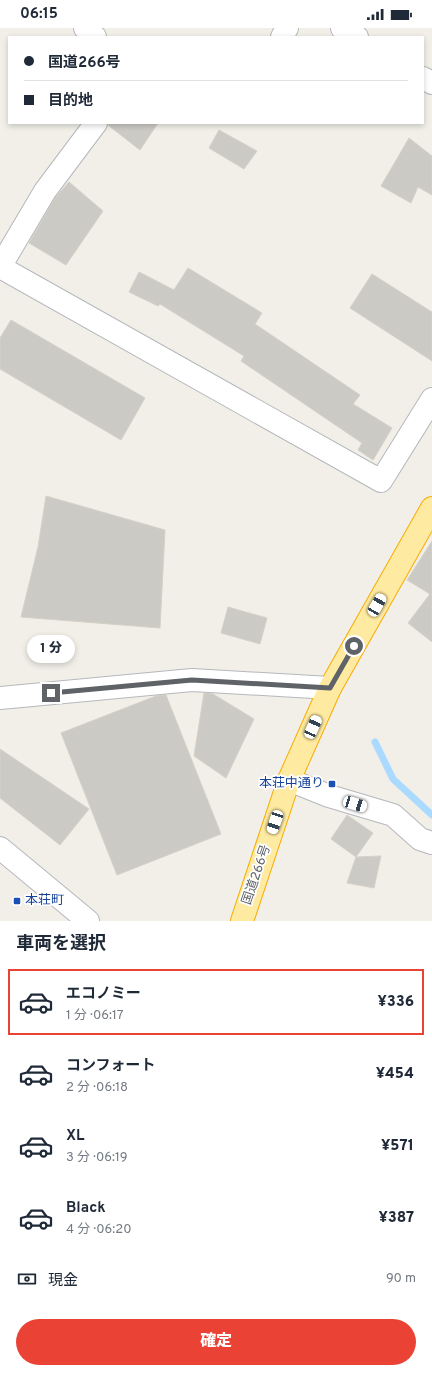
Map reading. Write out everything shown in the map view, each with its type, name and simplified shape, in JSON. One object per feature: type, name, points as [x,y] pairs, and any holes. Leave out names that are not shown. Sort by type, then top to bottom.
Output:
[{"type":"highway","name":"国道266号","points":[[242,921],[290,780],[330,688],[432,508]]},
{"type":"street","points":[[85,28],[94,36]]},
{"type":"street","points":[[342,28],[355,36]]},
{"type":"street","points":[[95,124],[45,191],[0,267],[381,481],[432,399]]},
{"type":"street","points":[[0,698],[192,680],[330,688]]},
{"type":"street","points":[[290,780],[329,796],[393,815],[420,839],[432,843]]},
{"type":"street","points":[[0,848],[88,921]]},
{"type":"building","points":[[108,124],[157,124],[140,150]]},
{"type":"building","points":[[219,130],[257,151],[244,169],[209,148]]},
{"type":"building","points":[[409,138],[432,156],[432,195],[418,187],[411,203],[381,186]]},
{"type":"building","points":[[69,182],[103,211],[66,265],[29,243],[55,198]]},
{"type":"building","points":[[188,268],[262,313],[255,324],[360,395],[353,404],[392,428],[373,460],[358,450],[362,443],[241,361],[244,356],[160,304],[158,306],[129,292],[139,272],[174,290]]},
{"type":"building","points":[[372,274],[432,312],[432,361],[350,308]]},
{"type":"building","points":[[11,320],[145,398],[121,440],[0,369],[0,338]]},
{"type":"building","points":[[46,496],[165,530],[160,628],[21,617],[38,547]]},
{"type":"building","points":[[432,541],[432,642],[408,623],[430,594],[407,580]]},
{"type":"building","points":[[228,607],[267,618],[260,644],[221,633]]},
{"type":"building","points":[[204,693],[213,694],[254,719],[226,778],[194,756]]},
{"type":"building","points":[[166,695],[221,834],[117,875],[61,733],[156,696]]},
{"type":"building","points":[[0,749],[89,809],[60,845],[0,798]]},
{"type":"building","points":[[347,815],[373,833],[356,857],[331,839]]},
{"type":"building","points":[[381,856],[374,888],[347,883],[356,857]]},
{"type":"waterway","points":[[375,742],[393,779],[432,815]]},
{"type":"place","name":"本荘中通り","points":[[332,784]]},
{"type":"place","name":"本荘町","points":[[17,901]]},
{"type":"route","points":[[51,693],[192,680],[330,688],[354,646]]}]
